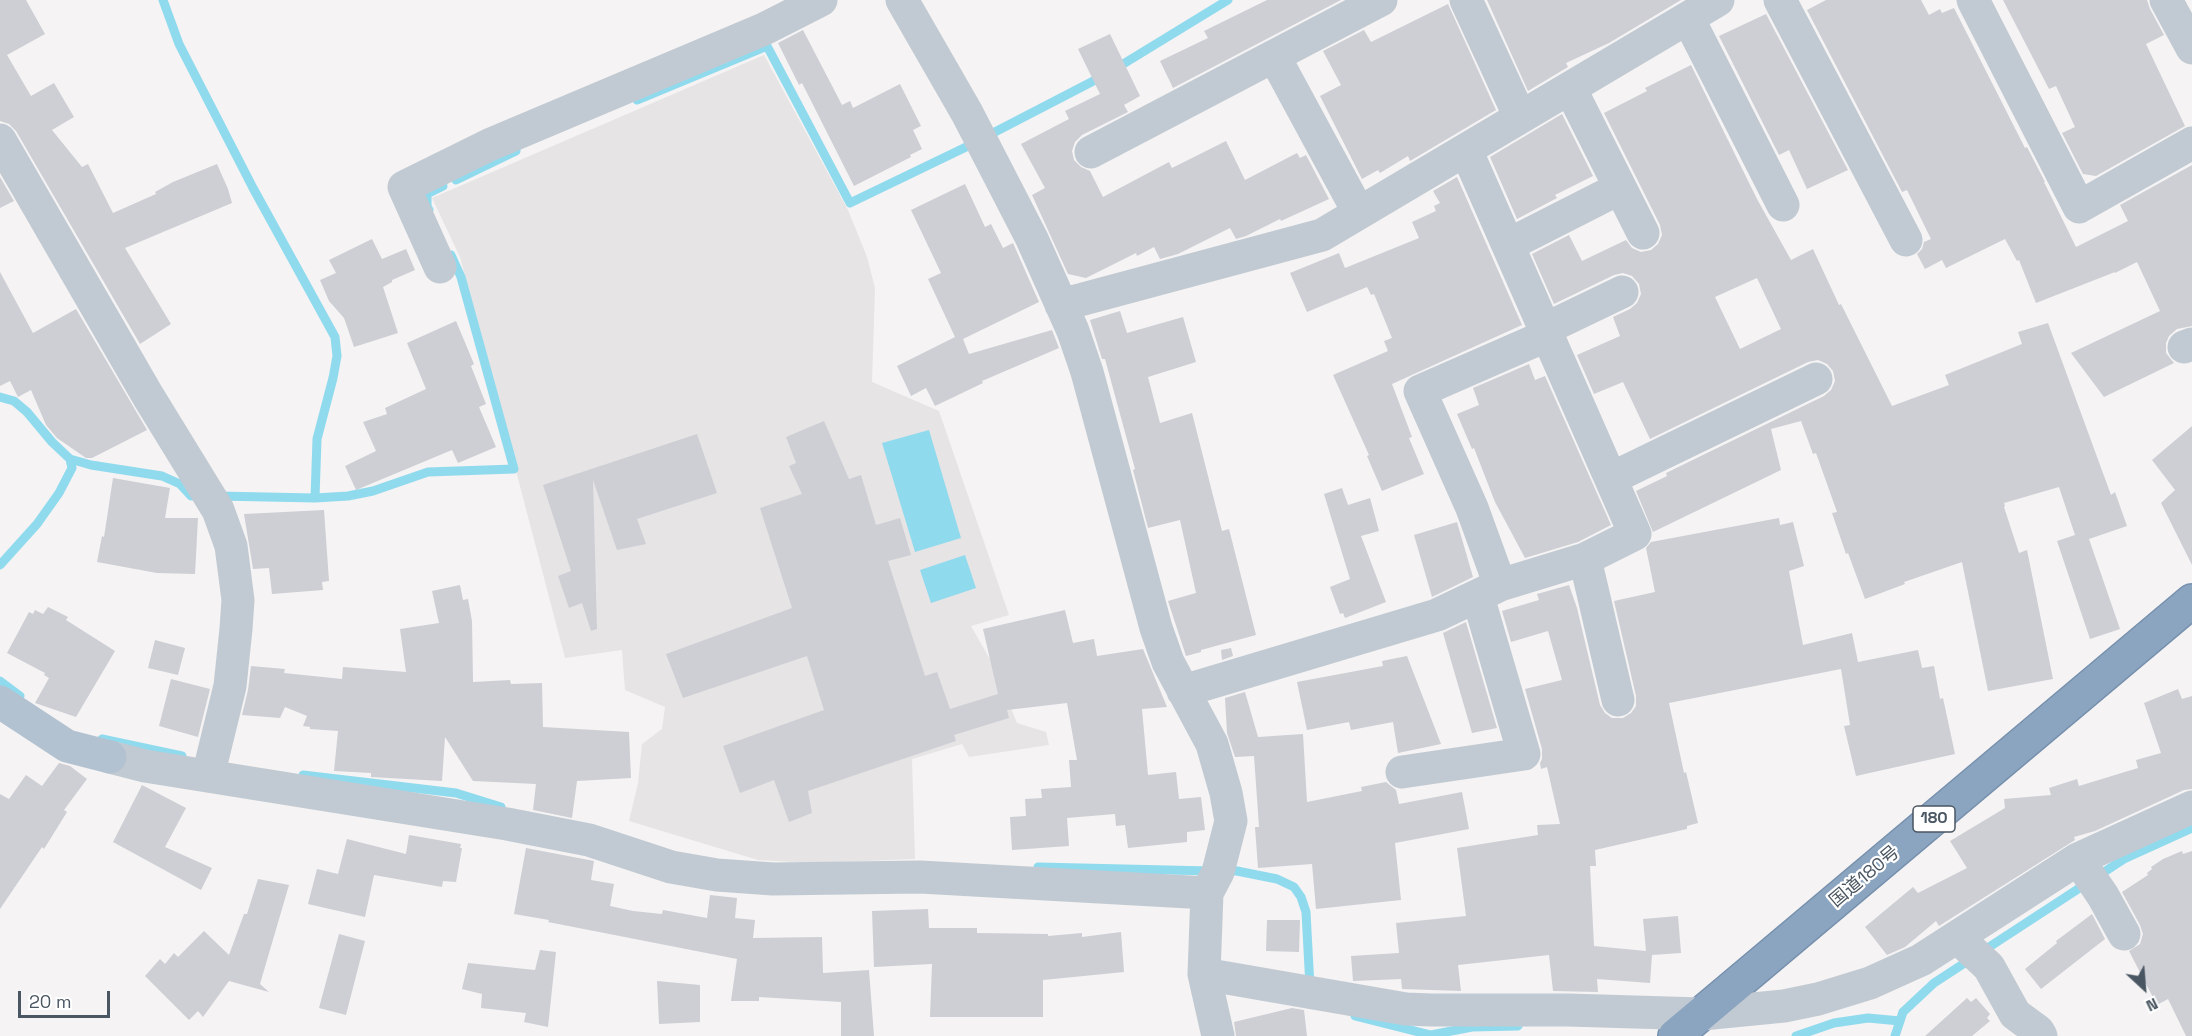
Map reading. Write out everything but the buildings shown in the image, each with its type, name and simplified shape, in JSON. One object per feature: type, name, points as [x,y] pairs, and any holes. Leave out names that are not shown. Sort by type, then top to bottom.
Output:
[{"type":"highway","name":"国道180号","points":[[1675,1036],[2192,601]]},
{"type":"main road","points":[[0,702],[67,746],[110,757]]},
{"type":"street","points":[[440,267],[404,187],[489,145],[764,29],[821,0]]},
{"type":"street","points":[[902,0],[967,113],[1032,239],[1073,331],[1087,372],[1156,628],[1168,662],[1212,744],[1226,793],[1231,821],[1218,872],[1207,893],[1204,974],[1218,1036]]},
{"type":"street","points":[[1091,152],[1381,0]]},
{"type":"street","points":[[1466,0],[1520,117]]},
{"type":"street","points":[[1061,305],[1322,235],[1718,0]]},
{"type":"street","points":[[1780,0],[1906,240]]},
{"type":"street","points":[[1973,0],[2079,207],[2192,143]]},
{"type":"street","points":[[2166,0],[2192,48]]},
{"type":"street","points":[[1688,18],[1782,205]]},
{"type":"street","points":[[1274,56],[1359,213]]},
{"type":"street","points":[[1570,88],[1643,233]]},
{"type":"street","points":[[0,140],[148,396],[218,510],[231,546],[238,600],[237,629],[230,686],[208,776]]},
{"type":"street","points":[[1183,691],[1437,615],[1489,591],[1585,559],[1635,534],[1466,150]]},
{"type":"street","points":[[1508,245],[1620,188]]},
{"type":"street","points":[[1402,772],[1524,754],[1472,508],[1420,391],[1547,332],[1622,292]]},
{"type":"street","points":[[1612,478],[1816,379]]},
{"type":"street","points":[[1585,559],[1618,700]]},
{"type":"street","points":[[110,757],[145,766],[589,840],[671,867],[717,875],[773,879],[920,877],[1207,893]]},
{"type":"street","points":[[1204,974],[1406,1009],[1702,1014],[1784,1006],[1818,999],[1870,983],[1921,960],[2078,860],[2192,807]]},
{"type":"street","points":[[2078,860],[2103,896],[2124,934]]},
{"type":"street","points":[[1958,938],[1989,967],[2014,1014],[2038,1031],[2041,1036]]},
{"type":"shaded area","points":[[764,55],[848,210],[867,257],[875,288],[872,382],[939,411],[1009,615],[971,626],[995,668],[1017,723],[1046,732],[1049,745],[969,757],[962,744],[912,759],[915,859],[812,863],[758,860],[629,821],[638,783],[642,744],[662,729],[665,707],[625,690],[622,650],[565,658],[460,257],[432,198]]},
{"type":"water","points":[[929,430],[961,538],[915,552],[882,443]]},
{"type":"water","points":[[965,555],[976,588],[931,603],[920,570]]},
{"type":"waterway","points":[[163,0],[179,44],[253,188],[335,337],[337,356],[317,439],[315,498],[217,496]]},
{"type":"waterway","points":[[1115,69],[1228,0]]},
{"type":"waterway","points":[[637,100],[767,46],[850,203],[964,148],[1103,76]]},
{"type":"waterway","points":[[456,180],[516,151]]},
{"type":"waterway","points":[[429,210],[427,194],[443,186]]},
{"type":"waterway","points":[[315,498],[348,496],[373,491],[428,472],[514,469],[461,277],[451,255]]},
{"type":"waterway","points":[[0,397],[14,401],[27,412],[52,442],[70,459],[72,468],[59,493],[37,524],[0,565]]},
{"type":"waterway","points":[[70,459],[91,465],[162,476],[180,484],[191,496],[200,496]]},
{"type":"waterway","points":[[0,681],[20,696]]},
{"type":"waterway","points":[[102,739],[182,756]]},
{"type":"waterway","points":[[303,775],[456,793],[501,807]]},
{"type":"waterway","points":[[1895,1036],[1903,1012],[1934,983],[2124,859],[2192,828]]},
{"type":"waterway","points":[[1038,867],[1211,871]]},
{"type":"waterway","points":[[1224,871],[1237,871],[1277,879],[1294,887],[1301,897],[1306,912],[1310,987]]},
{"type":"waterway","points":[[1355,1016],[1431,1035],[1472,1027],[1518,1026]]},
{"type":"waterway","points":[[1796,1036],[1834,1023],[1868,1018],[1900,1021]]}]
